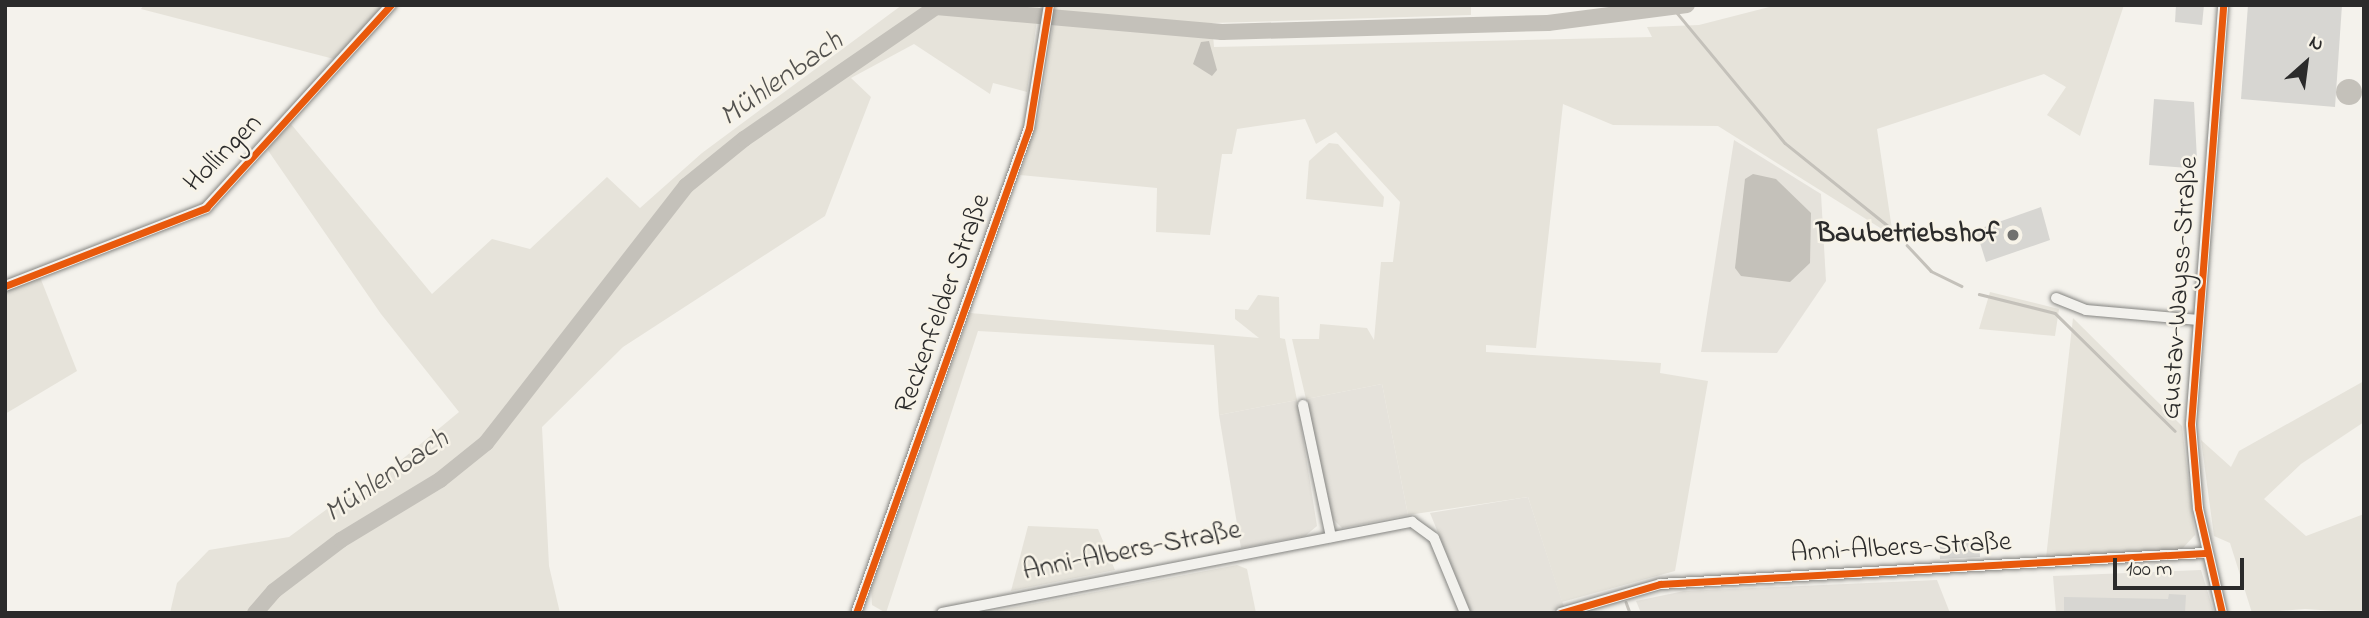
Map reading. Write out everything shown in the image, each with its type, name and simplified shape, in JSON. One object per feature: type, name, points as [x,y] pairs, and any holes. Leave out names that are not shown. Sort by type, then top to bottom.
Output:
[{"type":"street","name":"Hollingen","points":[[5,286],[206,208],[391,5]]},
{"type":"street","name":"Reckenfelder Straße","points":[[856,613],[1021,154],[1037,100],[1049,5]]},
{"type":"street","name":"Gustav-Wayss-Straße","points":[[2222,613],[2205,553],[2191,424],[2224,5]]},
{"type":"street","name":"Gustav-Wayss-Straße","points":[[2056,298],[2086,310],[2199,320]]},
{"type":"street","points":[[1303,405],[1331,537]]},
{"type":"street","name":"Anni-Albers-Straße","points":[[942,613],[1399,522],[1422,526],[1434,538],[1465,613]]},
{"type":"street","name":"Anni-Albers-Straße","points":[[1561,613],[1660,583],[2205,553]]},
{"type":"shaded area","points":[[144,5],[383,5],[334,59],[141,9]]},
{"type":"shaded area","points":[[902,5],[1039,5],[1027,92],[993,83],[990,94],[914,44],[851,78],[871,97],[825,216],[623,347],[542,427],[549,566],[560,613],[170,613],[177,583],[209,550],[289,537],[338,501],[358,496],[459,412],[381,314],[267,149],[291,124],[432,294],[492,239],[530,249],[607,177],[640,208],[702,153]]},
{"type":"shaded area","points":[[1056,5],[1471,5],[1471,15],[1212,23],[1214,47],[1652,37],[1647,27],[1699,25],[1777,5],[2124,5],[2080,136],[2047,115],[2066,87],[2044,74],[1877,129],[1893,236],[1718,126],[1613,125],[1563,104],[1536,348],[1486,345],[1486,352],[1661,363],[1660,373],[1708,381],[1675,571],[1562,602],[1528,497],[1408,515],[1382,384],[1306,399],[1292,339],[1319,339],[1320,324],[1367,328],[1374,340],[1381,262],[1393,262],[1400,202],[1336,132],[1316,144],[1305,119],[1237,129],[1232,154],[1222,154],[1210,235],[1156,232],[1157,188],[1020,175],[1040,111]]},
{"type":"shaded area","points":[[1209,41],[1217,70],[1212,76],[1193,64],[1201,42]]},
{"type":"shaded area","points":[[2349,79],[2358,83],[2362,92],[2358,101],[2349,105],[2340,101],[2336,92],[2340,83]]},
{"type":"shaded area","points":[[1734,140],[1821,194],[1826,281],[1777,353],[1701,352]]},
{"type":"shaded area","points":[[1329,143],[1338,144],[1384,197],[1383,207],[1306,199],[1309,161]]},
{"type":"shaded area","points":[[1753,174],[1776,179],[1811,213],[1810,263],[1790,282],[1741,276],[1735,268],[1745,179]]},
{"type":"shaded area","points":[[40,277],[77,371],[5,414],[5,290]]},
{"type":"shaded area","points":[[1990,292],[2059,309],[2055,336],[1979,329]]},
{"type":"shaded area","points":[[1258,295],[1279,297],[1280,338],[1285,339],[1297,400],[1219,415],[1214,345],[978,331],[886,613],[872,605],[871,588],[970,313],[1259,338],[1235,319],[1235,309],[1248,310]]},
{"type":"shaded area","points":[[2073,318],[2182,426],[2195,535],[2181,550],[2046,558]]},
{"type":"shaded area","points":[[2364,381],[2364,422],[2301,464],[2264,499],[2306,536],[2364,514],[2364,613],[2305,609],[2252,613],[2230,543],[2214,536],[2201,440],[2231,467],[2239,451]]},
{"type":"shaded area","points":[[1382,384],[1408,515],[1342,528],[1330,516],[1306,399]]},
{"type":"shaded area","points":[[1297,400],[1317,526],[1305,536],[1241,548],[1219,415]]},
{"type":"shaded area","points":[[1528,497],[1564,607],[1547,613],[1471,613],[1430,513]]},
{"type":"shaded area","points":[[1028,526],[1098,529],[1115,570],[1011,591]]},
{"type":"shaded area","points":[[1237,565],[1247,569],[1256,613],[984,613]]},
{"type":"shaded area","points":[[2201,570],[2214,613],[2056,613],[2053,576]]},
{"type":"shaded area","points":[[1937,580],[1950,613],[1641,613],[1636,601],[1684,591]]},
{"type":"building","points":[[2176,5],[2204,5],[2202,25],[2175,22]]},
{"type":"building","points":[[2248,5],[2342,5],[2335,107],[2241,99]]},
{"type":"building","points":[[2154,99],[2194,102],[2197,160],[2189,160],[2188,168],[2149,165]]},
{"type":"building","name":"Baubetriebshof","points":[[2041,207],[2050,240],[1986,262],[1976,230]]},
{"type":"building","points":[[1979,541],[1980,557],[1940,559],[1939,543]]},
{"type":"building","points":[[2169,594],[2186,595],[2185,613],[2064,613],[2064,597],[2168,599]]},
{"type":"waterway","name":"Mühlenbach","points":[[255,613],[274,591],[341,540],[440,480],[486,443],[686,186],[744,139],[936,7],[1222,32],[1548,23],[1687,5]]},
{"type":"waterway","points":[[1673,8],[1785,143],[1897,233]]},
{"type":"waterway","points":[[1907,245],[1931,271],[1962,286]]},
{"type":"waterway","points":[[1979,294],[2055,313],[2175,431]]},
{"type":"waterway","points":[[1626,602],[1630,613]]},
{"type":"cycle path","points":[[5,286],[206,208],[391,5]]},
{"type":"cycle path","points":[[856,613],[1029,128],[1049,5]]},
{"type":"cycle path","points":[[2222,613],[2198,508],[2191,424],[2223,5]]},
{"type":"cycle path","points":[[1561,613],[1660,584],[2205,553]]},
{"type":"place","name":"Baubetriebshof","points":[[2013,235]]}]
